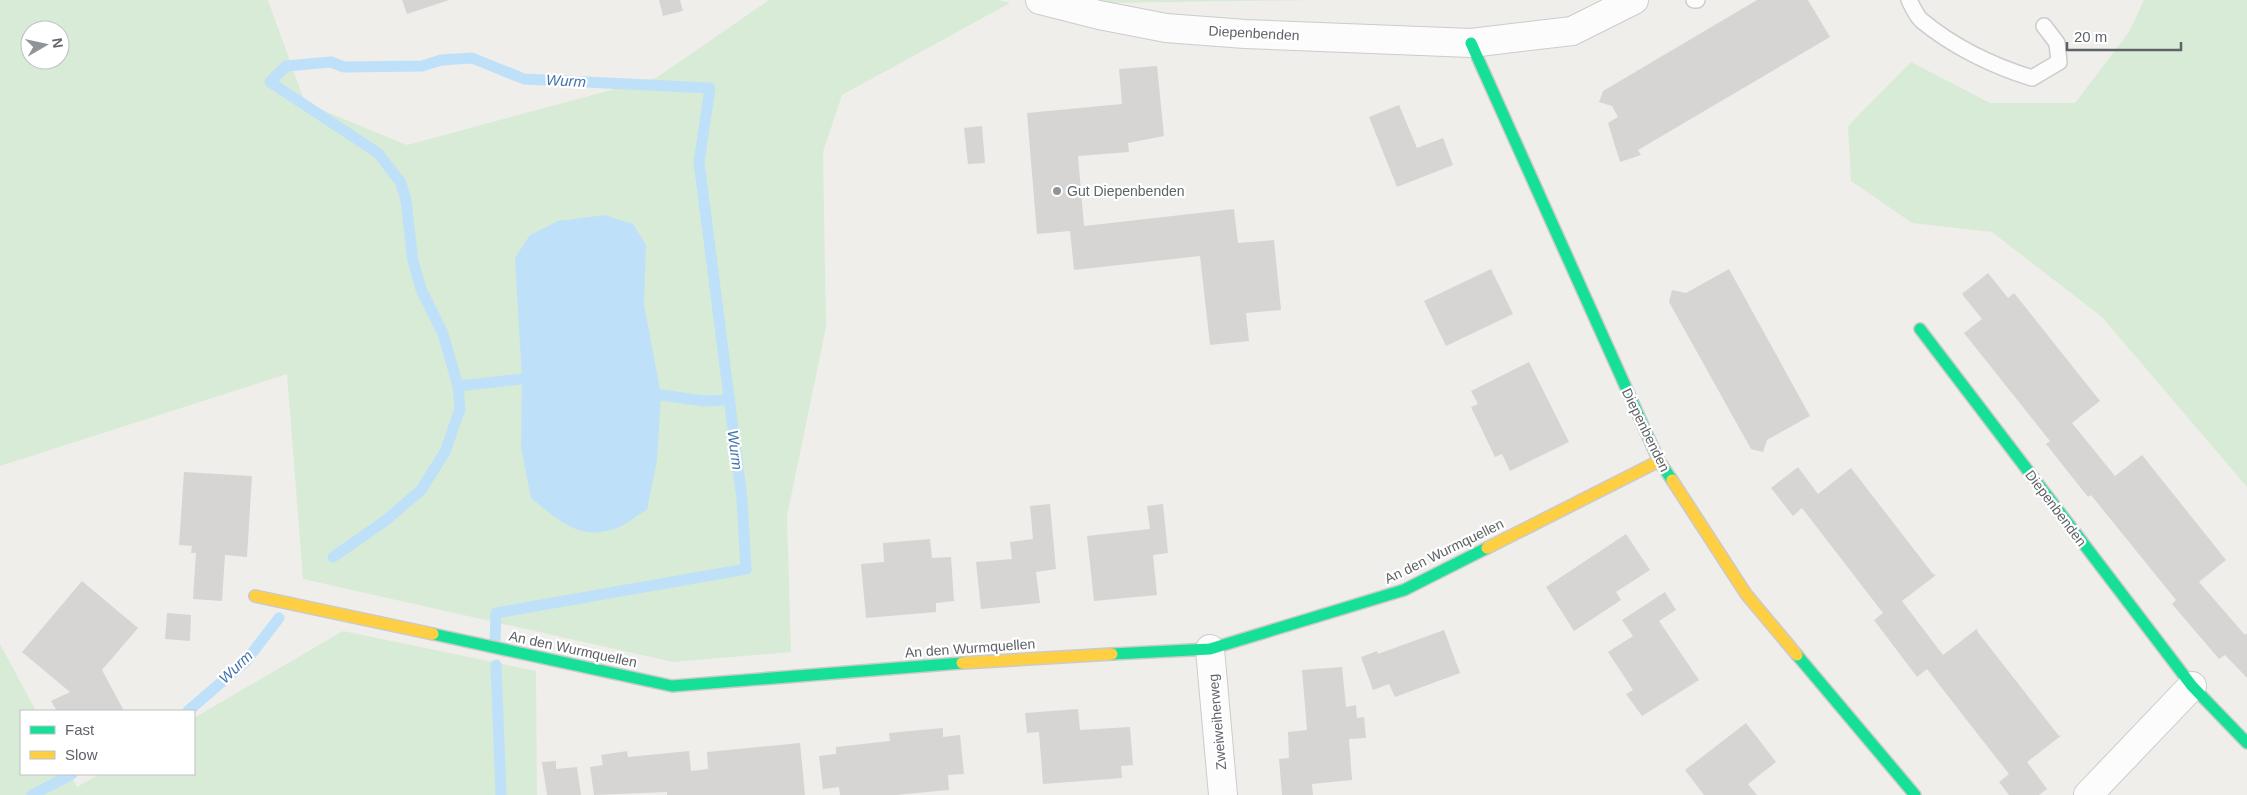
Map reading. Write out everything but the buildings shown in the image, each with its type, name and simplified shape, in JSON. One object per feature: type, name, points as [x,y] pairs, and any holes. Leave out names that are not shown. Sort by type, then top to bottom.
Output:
[{"type":"street","name":"Diepenbenden","points":[[1040,0],[1099,15],[1166,28],[1245,34],[1471,43],[1572,31],[1634,0]]},
{"type":"street","name":"Diepenbenden","points":[[1471,43],[1659,461],[1746,594],[1915,795]]},
{"type":"street","name":"Diepenbenden","points":[[1920,329],[2192,686],[2247,744]]},
{"type":"street","name":"An den Wurmquellen","points":[[255,596],[672,686],[1029,658],[1210,649],[1404,590],[1659,461]]},
{"type":"street","name":"Zweiweiherweg","points":[[1210,649],[1223,795]]},
{"type":"street","points":[[2088,795],[2192,686]]},
{"type":"lane","points":[[1909,0],[1920,19],[1967,50],[2009,71],[2032,78],[2059,62],[2058,42],[2044,26]]},
{"type":"green space","points":[[0,0],[268,0],[305,103],[407,145],[656,78],[769,0],[999,0],[1010,3],[842,95],[823,152],[826,327],[787,516],[791,652],[673,662],[303,579],[287,374],[0,466]]},
{"type":"green space","points":[[1089,0],[1314,0],[1107,3]]},
{"type":"green space","points":[[2144,0],[2247,0],[2247,487],[2102,317],[1992,232],[1912,223],[1851,181],[1848,126],[1911,62],[1990,103],[2075,103],[2129,32]]},
{"type":"green space","points":[[343,631],[536,671],[537,795],[0,795],[0,644],[35,710],[20,710],[20,775],[71,775],[77,787],[98,775],[195,775],[195,717]]},
{"type":"water","points":[[605,215],[633,224],[646,245],[644,304],[661,395],[657,460],[647,510],[617,528],[604,532],[592,532],[581,530],[560,521],[531,498],[521,447],[522,379],[515,258],[530,235],[558,221]]},
{"type":"waterway","name":"Wurm","points":[[333,557],[385,521],[421,490],[445,452],[460,409],[458,386],[443,334],[421,289],[413,261],[406,201],[401,183],[378,153],[270,82],[286,66],[331,62],[344,67],[422,66],[441,60],[472,58],[524,79],[710,88],[699,162],[742,499],[746,569],[496,613],[495,641]]},
{"type":"waterway","points":[[458,386],[522,379]]},
{"type":"waterway","points":[[661,395],[704,401],[728,400]]},
{"type":"waterway","name":"Wurm","points":[[189,710],[246,661],[279,618]]},
{"type":"waterway","name":"Wurm","points":[[496,665],[501,795]]},
{"type":"waterway","name":"Wurm","points":[[32,795],[70,775]]},
{"type":"traffic: fast","points":[[1471,43],[1659,461],[1672,480]]},
{"type":"traffic: fast","points":[[1920,329],[2192,686],[2247,743]]},
{"type":"traffic: fast","points":[[1112,654],[1210,649],[1404,590],[1487,548]]},
{"type":"traffic: fast","points":[[433,634],[672,686],[962,663]]},
{"type":"traffic: fast","points":[[1797,655],[1915,795]]},
{"type":"traffic: slow","points":[[1487,548],[1659,461]]},
{"type":"traffic: slow","points":[[1672,480],[1746,594],[1797,655]]},
{"type":"traffic: slow","points":[[255,596],[433,634]]},
{"type":"traffic: slow","points":[[962,663],[1112,654]]},
{"type":"place","name":"Gut Diepenbenden","points":[[1057,191]]}]
